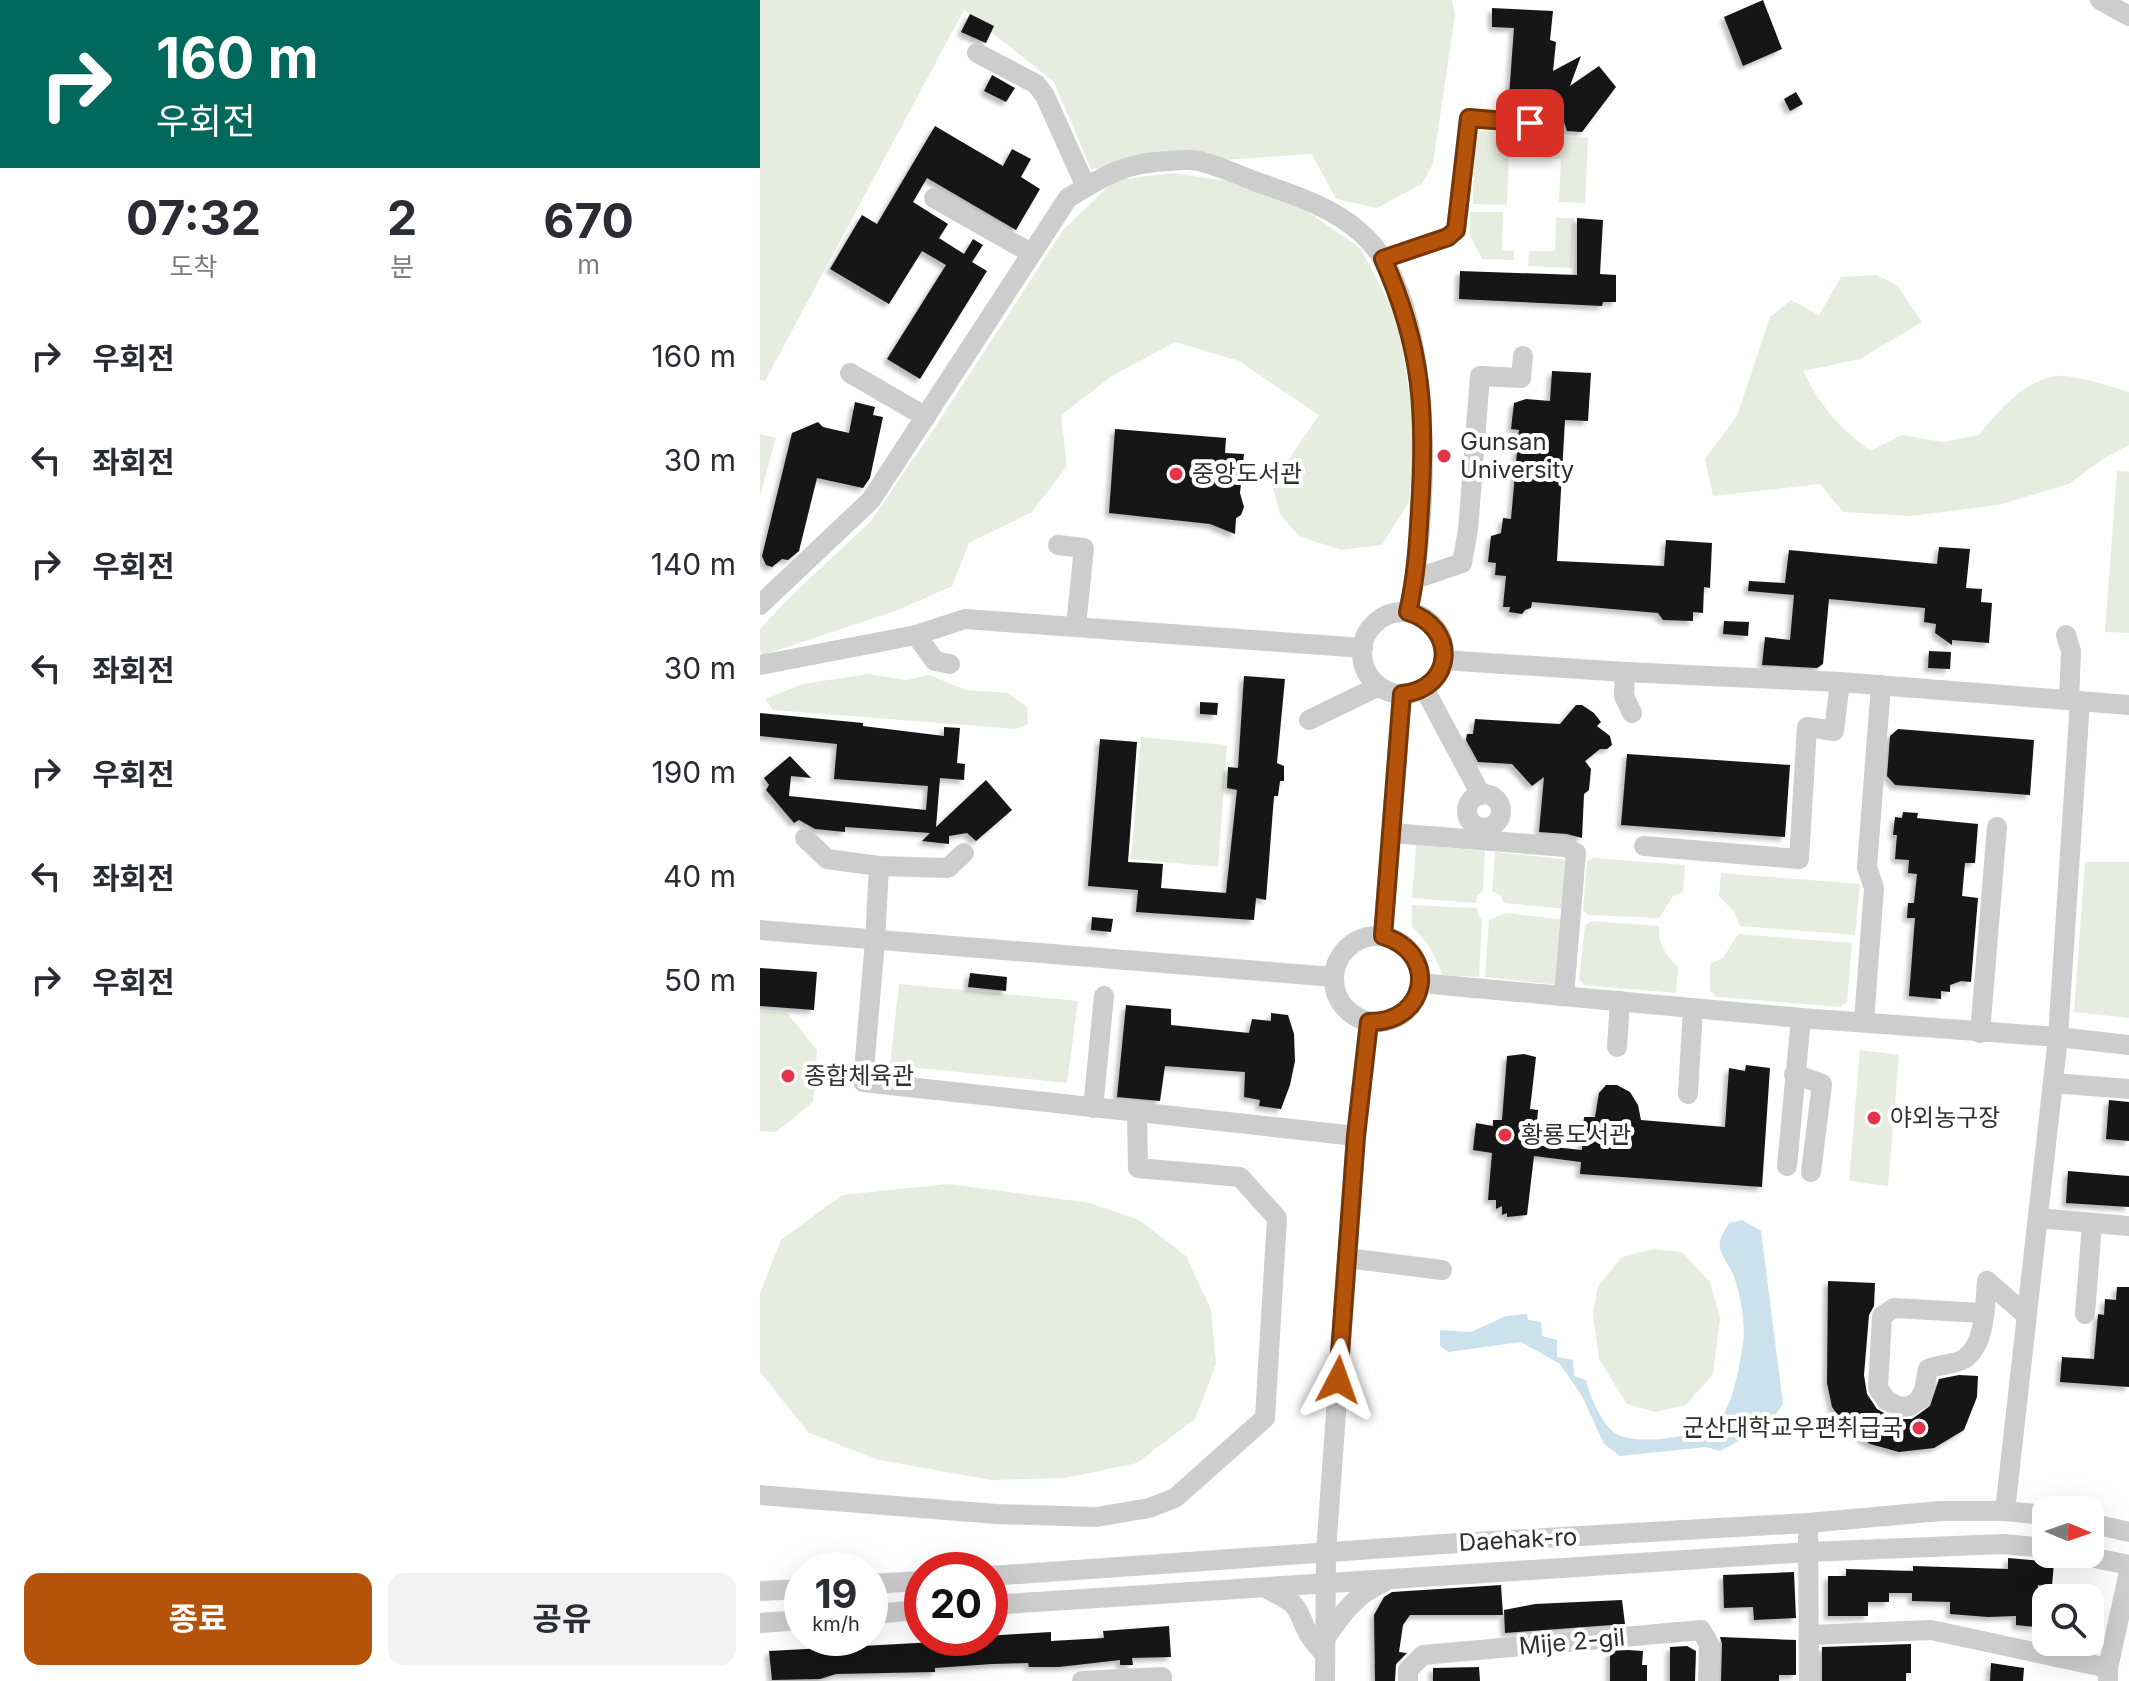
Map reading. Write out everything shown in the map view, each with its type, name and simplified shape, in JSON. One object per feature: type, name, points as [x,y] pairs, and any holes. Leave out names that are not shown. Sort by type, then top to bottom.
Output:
[{"type":"street","points":[[2100,0],[2129,16]]},
{"type":"street","points":[[977,53],[1036,84],[1045,96],[1086,187]]},
{"type":"street","points":[[1383,259],[1448,237],[1456,230],[1469,118],[1552,125]]},
{"type":"street","points":[[760,605],[871,500],[1068,198],[1109,173],[1142,161],[1196,160],[1320,204],[1361,233],[1383,259],[1399,294],[1414,349],[1423,407],[1415,579],[1408,612]]},
{"type":"street","points":[[934,198],[1031,253]]},
{"type":"street","points":[[1415,579],[1462,563],[1468,530],[1480,376],[1521,378],[1523,356]]},
{"type":"street","points":[[850,373],[926,417]]},
{"type":"street","points":[[1058,545],[1084,548],[1076,626]]},
{"type":"street","points":[[1408,612],[1432,624],[1444,647],[1440,671],[1424,688],[1402,694],[1379,686],[1370,677],[1364,665],[1363,648],[1372,627],[1382,618],[1408,612]]},
{"type":"street","points":[[760,665],[916,635],[965,619],[1363,648]]},
{"type":"street","points":[[916,635],[935,661],[950,664]]},
{"type":"street","points":[[2005,1511],[2058,1037],[2075,701],[2071,651],[2066,635]]},
{"type":"street","points":[[1443,660],[1840,682],[2129,705]]},
{"type":"street","points":[[1625,672],[1624,696],[1632,713]]},
{"type":"street","points":[[1644,846],[1799,859],[1807,727],[1834,731],[1840,682]]},
{"type":"street","points":[[1864,1021],[1874,888],[1867,867],[1881,685]]},
{"type":"street","points":[[1309,720],[1379,686]]},
{"type":"street","points":[[1424,688],[1481,795]]},
{"type":"street","points":[[1383,936],[1402,694]]},
{"type":"street","points":[[1980,1033],[1997,827]]},
{"type":"street","points":[[1391,833],[1566,847],[1576,853],[1564,995]]},
{"type":"street","points":[[805,838],[827,859],[879,866],[948,868],[964,853]]},
{"type":"street","points":[[879,866],[863,1082],[1356,1136]]},
{"type":"street","points":[[760,930],[1333,977]]},
{"type":"street","points":[[1368,936],[1383,936],[1395,940],[1415,958],[1420,983],[1416,997],[1397,1018],[1383,1023],[1369,1022],[1347,1011],[1339,1001],[1333,977],[1336,963],[1355,941],[1368,936]]},
{"type":"street","points":[[1420,983],[2129,1045]]},
{"type":"street","points":[[1093,1108],[1104,996]]},
{"type":"street","points":[[1617,1047],[1620,1001]]},
{"type":"street","points":[[1688,1094],[1693,1008]]},
{"type":"street","points":[[1787,1166],[1801,1018]]},
{"type":"street","points":[[1325,1681],[1326,1552],[1356,1136],[1369,1022]]},
{"type":"street","points":[[1794,1074],[1822,1084],[1811,1172]]},
{"type":"street","points":[[2053,1083],[2129,1089]]},
{"type":"street","points":[[760,1495],[996,1514],[1096,1517],[1149,1508],[1175,1498],[1265,1418],[1277,1218],[1240,1177],[1138,1168],[1137,1113]]},
{"type":"street","points":[[2038,1218],[2129,1226]]},
{"type":"street","points":[[2085,1314],[2092,1224]]},
{"type":"street","points":[[1347,1258],[1442,1270]]},
{"type":"street","points":[[1983,1313],[1894,1308],[1882,1316],[1878,1388],[1887,1401],[1900,1407],[1910,1406],[1919,1400],[1924,1390],[1928,1369],[1963,1360],[1971,1353],[1978,1342],[1983,1313],[1987,1281],[2026,1315]]},
{"type":"street","name":"Daehak-ro","points":[[1008,1575],[1808,1523],[1941,1511],[2032,1514]]},
{"type":"street","points":[[1808,1523],[1809,1681]]},
{"type":"street","points":[[2104,1526],[2129,1532]]},
{"type":"street","name":"Daehak-ro","points":[[1008,1604],[1808,1552],[2003,1544],[2032,1547]]},
{"type":"street","points":[[2104,1560],[2129,1565]]},
{"type":"street","points":[[1809,1635],[1931,1630],[2108,1674],[2129,1572]]},
{"type":"street","points":[[1326,1646],[1351,1603],[1368,1589],[1390,1580]]},
{"type":"street","points":[[1265,1588],[1291,1600],[1303,1615],[1309,1634],[1326,1646]]},
{"type":"street","points":[[760,1591],[784,1590]]},
{"type":"street","points":[[760,1623],[784,1621]]},
{"type":"street","name":"Mije 2-gil","points":[[1408,1681],[1408,1670],[1423,1655],[1701,1630],[1709,1644],[1708,1681]]},
{"type":"street","points":[[1082,1681],[1162,1677],[1162,1681]]},
{"type":"green space","points":[[760,0],[1452,0],[1455,15],[1433,164],[1422,184],[1377,208],[1336,199],[1312,154],[1091,169],[1054,82],[964,10],[765,381],[760,380]]},
{"type":"green space","points":[[1528,132],[1528,154],[1509,153],[1507,205],[1473,204],[1475,133]]},
{"type":"green space","points":[[1543,137],[1588,138],[1585,203],[1559,202],[1561,159],[1542,158]]},
{"type":"green space","points":[[1173,173],[1274,188],[1360,248],[1399,321],[1416,439],[1409,502],[1382,545],[1341,550],[1299,536],[1280,514],[1272,484],[1319,415],[1239,361],[1175,342],[1112,376],[1061,415],[1067,466],[1032,512],[969,543],[952,586],[898,610],[763,655],[760,651],[760,629],[870,522],[1063,230],[1115,180]]},
{"type":"green space","points":[[1470,212],[1503,212],[1502,250],[1514,251],[1514,260],[1482,259],[1470,236]]},
{"type":"green space","points":[[1556,218],[1574,218],[1572,268],[1528,266],[1529,251],[1555,251]]},
{"type":"green space","points":[[1877,275],[1898,286],[1922,322],[1860,359],[1803,371],[1832,416],[1871,451],[1902,435],[1943,442],[1979,435],[2003,407],[2023,390],[2056,376],[2082,379],[2129,392],[2129,445],[2103,459],[2069,484],[1998,505],[1911,516],[1843,512],[1820,484],[1713,496],[1705,459],[1737,416],[1770,317],[1791,300],[1819,315],[1841,277]]},
{"type":"green space","points":[[760,434],[776,438],[760,496]]},
{"type":"green space","points":[[2117,471],[2129,472],[2129,633],[2105,632]]},
{"type":"green space","points":[[868,674],[906,680],[929,675],[966,690],[1008,693],[1027,707],[1028,724],[1016,729],[773,710],[765,699],[802,684]]},
{"type":"green space","points":[[1141,737],[1227,745],[1218,867],[1131,859]]},
{"type":"green space","points":[[1416,845],[1485,851],[1483,891],[1477,896],[1476,903],[1412,898]]},
{"type":"green space","points":[[1495,852],[1571,860],[1567,909],[1504,903],[1500,895],[1492,891]]},
{"type":"green space","points":[[1593,858],[1685,865],[1683,892],[1673,896],[1659,918],[1589,915],[1583,910],[1587,862]]},
{"type":"green space","points":[[2085,862],[2129,862],[2129,1018],[2074,1012]]},
{"type":"green space","points":[[1721,873],[1860,884],[1855,935],[1740,926],[1734,912],[1719,896]]},
{"type":"green space","points":[[1412,905],[1477,908],[1482,920],[1479,977],[1443,975],[1428,944],[1412,926]]},
{"type":"green space","points":[[1505,913],[1565,920],[1559,985],[1485,977],[1489,920]]},
{"type":"green space","points":[[1591,921],[1659,926],[1663,948],[1678,967],[1676,993],[1584,985],[1579,979],[1585,926]]},
{"type":"green space","points":[[1738,934],[1852,943],[1847,1002],[1840,1007],[1717,997],[1710,991],[1710,964],[1723,958]]},
{"type":"green space","points":[[899,984],[1078,1001],[1067,1083],[890,1065]]},
{"type":"green space","name":"종합체육관","points":[[760,1011],[787,1013],[817,1050],[813,1102],[776,1132],[760,1131]]},
{"type":"green space","name":"야외농구장","points":[[1860,1050],[1899,1055],[1888,1186],[1849,1181]]},
{"type":"green space","points":[[948,1184],[1090,1203],[1139,1220],[1186,1256],[1211,1310],[1216,1364],[1195,1419],[1137,1463],[1065,1478],[992,1480],[879,1460],[809,1433],[760,1372],[760,1293],[781,1240],[842,1195]]},
{"type":"green space","points":[[1654,1249],[1682,1252],[1710,1282],[1720,1318],[1713,1374],[1686,1405],[1655,1412],[1627,1404],[1599,1359],[1593,1314],[1598,1286],[1622,1257]]},
{"type":"water","points":[[1742,1220],[1761,1231],[1783,1404],[1767,1426],[1720,1451],[1706,1447],[1620,1456],[1604,1444],[1582,1396],[1560,1364],[1521,1342],[1448,1352],[1440,1346],[1440,1330],[1471,1332],[1506,1316],[1527,1314],[1528,1320],[1541,1322],[1542,1336],[1557,1340],[1557,1357],[1573,1360],[1574,1376],[1586,1380],[1597,1409],[1615,1433],[1653,1439],[1700,1431],[1725,1413],[1740,1362],[1744,1336],[1742,1307],[1735,1279],[1720,1244],[1729,1223]]},
{"type":"building","points":[[1763,0],[1782,49],[1743,66],[1724,17]]},
{"type":"building","points":[[1492,8],[1553,11],[1550,40],[1556,42],[1553,71],[1581,56],[1570,86],[1599,66],[1616,87],[1582,132],[1567,131],[1559,114],[1532,109],[1531,98],[1509,96],[1514,28],[1492,27]]},
{"type":"building","points":[[970,14],[994,26],[986,43],[961,32]]},
{"type":"building","points":[[992,75],[1015,88],[1006,102],[984,91]]},
{"type":"building","points":[[1796,92],[1803,104],[1790,111],[1784,99]]},
{"type":"building","points":[[935,126],[1003,166],[1012,149],[1031,159],[1021,177],[1040,189],[1016,230],[927,178],[913,202],[948,224],[939,238],[964,254],[973,239],[983,245],[972,262],[987,271],[920,379],[887,359],[946,265],[922,251],[889,304],[830,269],[862,215],[877,224]]},
{"type":"building","points":[[1577,218],[1603,220],[1600,274],[1616,275],[1616,302],[1603,302],[1602,306],[1459,299],[1460,271],[1577,275]]},
{"type":"building","points":[[1552,371],[1591,373],[1588,421],[1565,420],[1557,561],[1664,566],[1666,540],[1712,543],[1710,588],[1704,587],[1703,613],[1693,612],[1693,621],[1663,620],[1658,613],[1532,602],[1531,608],[1522,614],[1509,612],[1510,607],[1503,607],[1506,576],[1495,575],[1496,563],[1488,562],[1491,536],[1501,533],[1503,518],[1511,519],[1519,430],[1511,429],[1514,403],[1526,399],[1550,401]]},
{"type":"building","points":[[855,402],[875,407],[873,415],[883,417],[870,478],[863,488],[817,478],[799,551],[772,567],[766,565],[762,556],[792,433],[818,422],[823,427],[849,433]]},
{"type":"building","name":"중앙도서관","points":[[1115,429],[1226,438],[1225,453],[1244,454],[1240,493],[1244,507],[1236,518],[1235,534],[1210,524],[1109,513]]},
{"type":"building","points":[[1939,547],[1970,549],[1966,588],[1982,589],[1981,602],[1992,603],[1989,643],[1952,640],[1952,645],[1935,633],[1936,624],[1924,622],[1925,608],[1829,599],[1823,664],[1817,668],[1762,665],[1765,637],[1790,640],[1794,595],[1748,591],[1749,581],[1785,583],[1789,550],[1937,564]]},
{"type":"building","points":[[1724,621],[1749,622],[1748,636],[1723,634]]},
{"type":"building","points":[[1929,651],[1951,652],[1950,669],[1928,668]]},
{"type":"building","points":[[1244,676],[1285,679],[1277,763],[1284,766],[1284,781],[1280,781],[1278,796],[1274,796],[1266,900],[1256,898],[1254,920],[1136,912],[1138,890],[1088,886],[1100,739],[1137,742],[1128,862],[1163,864],[1161,888],[1226,893],[1237,790],[1227,788],[1228,767],[1238,768]]},
{"type":"building","points":[[1200,702],[1218,703],[1217,715],[1200,714]]},
{"type":"building","points":[[1576,705],[1582,705],[1594,713],[1601,722],[1597,726],[1610,736],[1612,745],[1600,749],[1585,761],[1591,769],[1589,790],[1584,794],[1582,838],[1539,832],[1544,777],[1532,786],[1512,764],[1478,762],[1466,740],[1467,734],[1473,734],[1475,719],[1560,724]]},
{"type":"building","points":[[760,713],[863,723],[863,726],[944,736],[944,727],[960,728],[957,763],[965,764],[964,780],[940,778],[936,827],[986,780],[1012,810],[976,841],[967,833],[949,836],[949,844],[922,841],[930,833],[845,827],[845,832],[815,829],[799,820],[794,823],[766,790],[769,785],[764,778],[790,756],[811,778],[791,776],[789,796],[926,810],[928,786],[834,779],[837,744],[760,736]]},
{"type":"building","points":[[1898,729],[2034,740],[2030,795],[1895,785],[1887,776],[1890,736]]},
{"type":"building","points":[[1627,754],[1790,765],[1785,837],[1621,825]]},
{"type":"building","points":[[1903,812],[1918,813],[1917,818],[1978,824],[1975,863],[1965,863],[1962,896],[1978,898],[1971,982],[1961,981],[1950,985],[1950,992],[1941,991],[1941,999],[1909,996],[1915,918],[1907,918],[1908,903],[1914,903],[1917,874],[1908,873],[1909,860],[1895,859],[1895,817],[1902,818]]},
{"type":"building","points":[[1092,917],[1113,919],[1111,932],[1091,930]]},
{"type":"building","points":[[760,968],[817,972],[814,1010],[760,1006]]},
{"type":"building","points":[[970,973],[1007,977],[1006,991],[968,987]]},
{"type":"building","points":[[1126,1005],[1171,1009],[1171,1025],[1249,1033],[1252,1019],[1271,1021],[1271,1013],[1288,1015],[1294,1034],[1295,1061],[1281,1109],[1259,1106],[1260,1100],[1244,1097],[1245,1072],[1165,1066],[1160,1101],[1117,1097]]},
{"type":"building","points":[[1524,1054],[1536,1057],[1530,1109],[1538,1110],[1535,1145],[1582,1150],[1584,1117],[1595,1117],[1599,1093],[1606,1085],[1617,1085],[1630,1092],[1638,1105],[1641,1120],[1725,1127],[1729,1068],[1745,1071],[1746,1065],[1770,1068],[1762,1187],[1580,1174],[1581,1162],[1534,1156],[1527,1215],[1502,1215],[1502,1206],[1496,1209],[1496,1200],[1488,1200],[1492,1153],[1473,1150],[1476,1123],[1493,1126],[1493,1120],[1502,1120],[1507,1056]]},
{"type":"building","points":[[2109,1100],[2129,1102],[2129,1141],[2106,1139]]},
{"type":"building","points":[[2068,1171],[2129,1176],[2129,1207],[2066,1203]]},
{"type":"building","points":[[1828,1281],[1875,1283],[1864,1375],[1867,1394],[1877,1409],[1895,1419],[1912,1419],[1930,1406],[1939,1379],[1959,1375],[1978,1376],[1977,1397],[1964,1430],[1934,1448],[1899,1452],[1870,1444],[1847,1428],[1832,1407],[1827,1383]]},
{"type":"building","points":[[2117,1287],[2129,1287],[2129,1387],[2060,1382],[2062,1357],[2094,1359],[2098,1314],[2104,1315],[2105,1299],[2116,1300]]},
{"type":"building","points":[[2008,1558],[2032,1560],[2032,1568],[2054,1568],[2052,1584],[2032,1584],[2032,1627],[2016,1625],[2016,1616],[1950,1614],[1950,1602],[1912,1601],[1912,1593],[1889,1593],[1889,1602],[1868,1602],[1868,1616],[1828,1616],[1828,1576],[1846,1576],[1846,1569],[1913,1571],[1913,1566],[2008,1569]]},
{"type":"building","points":[[1794,1572],[1796,1618],[1754,1620],[1753,1607],[1724,1608],[1723,1575]]},
{"type":"building","points":[[1501,1585],[1503,1615],[1410,1615],[1403,1625],[1399,1652],[1407,1653],[1396,1664],[1395,1681],[1375,1681],[1374,1615],[1384,1597],[1392,1592]]},
{"type":"building","points":[[1622,1600],[1625,1624],[1505,1633],[1504,1610],[1535,1604]]},
{"type":"building","points":[[1169,1626],[1171,1657],[1132,1658],[1133,1665],[1120,1665],[1120,1660],[1059,1667],[1029,1667],[1028,1663],[992,1664],[935,1668],[935,1672],[836,1674],[820,1679],[772,1680],[769,1651],[784,1650],[784,1656],[888,1656],[888,1645],[904,1644],[904,1656],[1008,1656],[1008,1635],[1051,1632],[1051,1641],[1104,1638],[1103,1631]]},
{"type":"building","points":[[1720,1637],[1796,1640],[1796,1675],[1779,1675],[1779,1681],[1721,1681]]},
{"type":"building","points":[[1911,1644],[1911,1673],[1906,1673],[1906,1681],[1822,1681],[1822,1647]]},
{"type":"building","points":[[1687,1646],[1696,1651],[1695,1681],[1670,1681],[1670,1647]]},
{"type":"building","points":[[1610,1651],[1643,1651],[1642,1665],[1647,1665],[1647,1681],[1610,1681]]},
{"type":"building","points":[[1991,1663],[2024,1668],[2023,1681],[1990,1681]]},
{"type":"building","points":[[1479,1667],[1480,1681],[1433,1681],[1433,1668]]},
{"type":"place","name":"Gunsan University","points":[[1444,456]]},
{"type":"place","name":"중앙도서관","points":[[1176,474]]},
{"type":"place","name":"종합체육관","points":[[788,1076]]},
{"type":"place","name":"야외농구장","points":[[1874,1118]]},
{"type":"place","name":"황룡도서관","points":[[1505,1135]]},
{"type":"place","name":"군산대학교우편취급국","points":[[1919,1428]]},
{"type":"route","points":[[1338,1380],[1356,1136],[1369,1022],[1383,1023],[1397,1018],[1416,997],[1420,983],[1415,958],[1406,947],[1383,936],[1402,694],[1414,693],[1433,681],[1440,671],[1444,647],[1432,624],[1408,612],[1415,579],[1423,407],[1417,360],[1399,294],[1383,259],[1448,237],[1456,230],[1469,118],[1530,123]]}]
